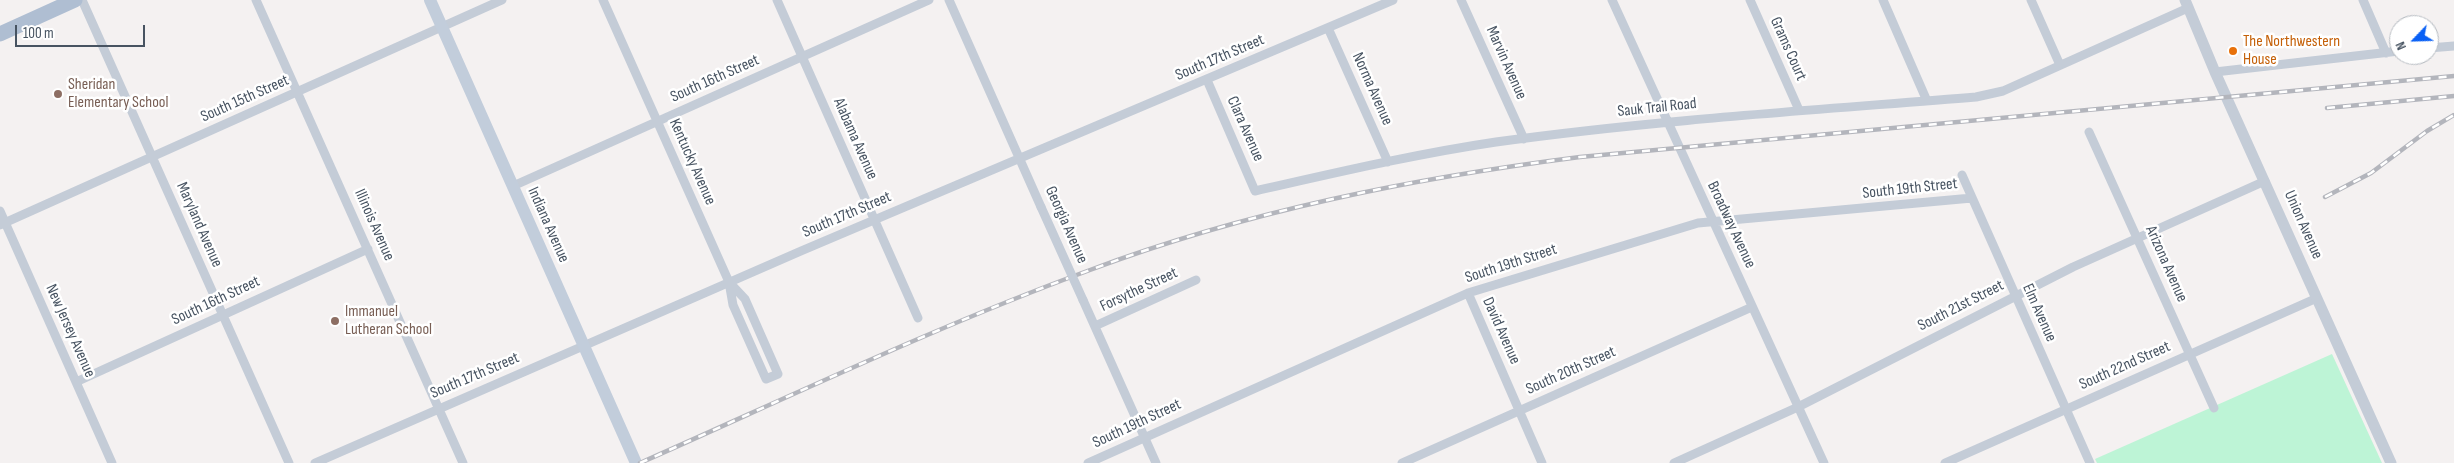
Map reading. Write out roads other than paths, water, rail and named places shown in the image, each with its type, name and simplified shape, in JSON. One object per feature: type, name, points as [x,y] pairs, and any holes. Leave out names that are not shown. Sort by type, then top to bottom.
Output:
[{"type":"main road","points":[[0,34],[75,0]]},
{"type":"main road","name":"Indiana Avenue","points":[[430,0],[636,463]]},
{"type":"street","name":"Maryland Avenue","points":[[82,0],[289,463]]},
{"type":"street","name":"Illinois Avenue","points":[[256,0],[464,463]]},
{"type":"street","name":"South 15th Street","points":[[2,224],[502,0]]},
{"type":"street","name":"Kentucky Avenue","points":[[603,0],[729,282],[733,305],[766,379],[778,374],[744,299],[729,282]]},
{"type":"street","name":"Alabama Avenue","points":[[777,0],[918,318]]},
{"type":"street","name":"South 16th Street","points":[[513,186],[929,0]]},
{"type":"street","name":"Georgia Avenue","points":[[950,0],[1156,463]]},
{"type":"street","name":"South 17th Street","points":[[315,463],[874,219],[1393,0]]},
{"type":"street","name":"Marvin Avenue","points":[[1461,0],[1524,139]]},
{"type":"street","name":"Broadway Avenue","points":[[1612,0],[1824,463]]},
{"type":"street","name":"Grams Court","points":[[1750,0],[1799,110]]},
{"type":"street","points":[[1883,0],[1927,101]]},
{"type":"street","points":[[2031,0],[2060,65],[2186,4]]},
{"type":"street","points":[[2363,0],[2386,53]]},
{"type":"street","name":"Union Avenue","points":[[2186,4],[2391,463]]},
{"type":"street","name":"Norma Avenue","points":[[1328,28],[1388,162]]},
{"type":"street","points":[[2439,47],[2454,46]]},
{"type":"street","points":[[2215,72],[2389,53]]},
{"type":"street","name":"Sauk Trail Road","points":[[1255,191],[1388,162],[1524,139],[1667,122],[1995,94],[2060,65]]},
{"type":"street","name":"Clara Avenue","points":[[1207,80],[1255,191]]},
{"type":"street","name":"Arizona Avenue","points":[[2089,132],[2214,408]]},
{"type":"street","name":"Elm Avenue","points":[[1962,176],[2090,463]]},
{"type":"street","name":"South 21st Street","points":[[1674,463],[1798,407],[2015,296],[2137,238],[2265,182]]},
{"type":"street","name":"South 19th Street","points":[[1088,463],[1468,293],[1698,222],[1972,198]]},
{"type":"street","name":"New Jersey Avenue","points":[[0,211],[2,224],[112,463]]},
{"type":"street","name":"South 16th Street","points":[[76,382],[368,249]]},
{"type":"street","name":"Forsythe Street","points":[[1095,326],[1196,280]]},
{"type":"street","name":"David Avenue","points":[[1468,293],[1542,463]]},
{"type":"street","name":"South 22nd Street","points":[[1945,463],[2317,298]]},
{"type":"street","name":"South 20th Street","points":[[1402,463],[1752,307]]},
{"type":"railway","points":[[640,463],[976,314],[1090,270],[1209,230],[1332,199],[1455,175],[1580,157],[2454,76]]},
{"type":"railway","points":[[2327,108],[2454,96]]},
{"type":"railway","points":[[2325,197],[2371,173],[2427,131],[2454,115]]},
{"type":"place","name":"The Northwestern House","points":[[2233,51]]},
{"type":"place","name":"Sheridan Elementary School","points":[[58,94]]},
{"type":"place","name":"Immanuel Lutheran School","points":[[335,321]]}]
